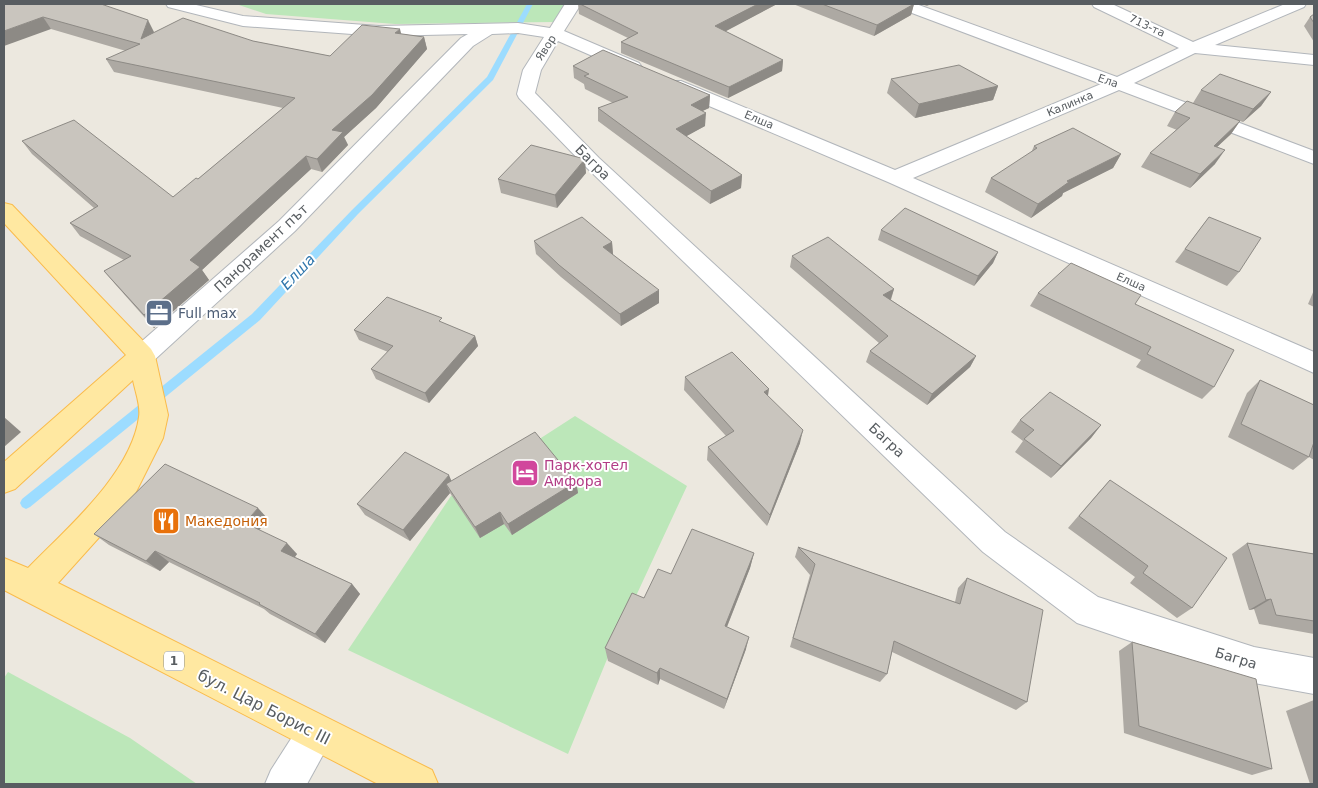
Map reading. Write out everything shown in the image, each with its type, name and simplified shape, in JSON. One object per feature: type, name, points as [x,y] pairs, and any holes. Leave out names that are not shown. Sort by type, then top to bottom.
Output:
[{"type":"main road","points":[[4,210],[142,356],[151,402],[149,438],[120,493],[18,580]]},
{"type":"main road","name":"Панорамент път","points":[[4,480],[142,356]]},
{"type":"main road","name":"бул. Цар Борис III","points":[[18,580],[418,784]]},
{"type":"street","name":"Елша","points":[[174,4],[243,21],[379,31],[518,28],[556,34],[895,178],[1314,362]]},
{"type":"street","name":"Явор","points":[[526,94],[532,70],[574,4]]},
{"type":"street","name":"Ела","points":[[902,4],[1117,84],[1169,101],[1314,158]]},
{"type":"street","name":"713-та","points":[[1100,4],[1193,48]]},
{"type":"street","name":"Калинка","points":[[895,178],[1117,84],[1193,48],[1298,4]]},
{"type":"street","name":"Панорамент път","points":[[142,356],[287,226],[467,42],[490,28]]},
{"type":"street","points":[[1193,48],[1314,60]]},
{"type":"street","name":"Багра","points":[[526,94],[592,162],[1002,548],[1089,612],[1254,665],[1314,676]]},
{"type":"street","points":[[285,784],[316,733]]},
{"type":"green space","points":[[236,4],[566,4],[556,22],[395,24],[266,14]]},
{"type":"green space","points":[[575,416],[687,486],[610,652],[568,754],[348,650],[451,496]]},
{"type":"green space","points":[[8,672],[130,738],[197,784],[4,784],[4,678]]},
{"type":"building","points":[[4,4],[101,4],[148,20],[141,39],[183,18],[253,41],[330,56],[362,25],[400,29],[395,33],[424,37],[372,95],[332,130],[343,132],[317,159],[306,156],[190,260],[200,267],[144,315],[104,271],[131,256],[70,223],[98,206],[22,141],[74,120],[173,197],[196,178],[198,179],[295,98],[106,59],[140,44],[43,17],[4,31]]},
{"type":"building","points":[[580,4],[758,4],[715,26],[783,60],[729,87],[621,42],[638,33]]},
{"type":"building","points":[[822,4],[914,4],[877,25]]},
{"type":"building","points":[[1314,14],[1314,23],[1310,17]]},
{"type":"building","points":[[603,50],[710,95],[691,105],[706,113],[676,129],[742,175],[711,191],[598,108],[628,97],[584,76],[589,74],[573,66]]},
{"type":"building","points":[[959,65],[998,86],[919,104],[891,79]]},
{"type":"building","points":[[1220,74],[1271,92],[1253,109],[1201,90]]},
{"type":"building","points":[[1187,101],[1240,121],[1214,146],[1225,150],[1200,174],[1150,153],[1190,118],[1175,112]]},
{"type":"building","points":[[1073,128],[1121,154],[1067,181],[1069,182],[1038,204],[991,178],[1037,148],[1034,146]]},
{"type":"building","points":[[531,145],[585,159],[555,195],[498,179]]},
{"type":"building","points":[[905,208],[998,252],[978,276],[881,230]]},
{"type":"building","points":[[582,217],[612,242],[603,247],[659,290],[620,314],[559,265],[534,241]]},
{"type":"building","points":[[1209,217],[1261,238],[1239,272],[1185,249]]},
{"type":"building","points":[[828,237],[894,289],[883,295],[976,356],[932,394],[870,351],[888,336],[792,256]]},
{"type":"building","points":[[1071,263],[1141,295],[1135,304],[1234,350],[1214,387],[1147,354],[1151,347],[1038,293]]},
{"type":"building","points":[[387,297],[442,318],[439,321],[475,336],[425,393],[371,369],[393,346],[354,330]]},
{"type":"building","points":[[732,352],[769,389],[764,392],[803,430],[770,515],[708,447],[734,431],[685,377]]},
{"type":"building","points":[[1260,380],[1314,405],[1314,442],[1309,457],[1241,424]]},
{"type":"building","points":[[1050,392],[1101,425],[1061,466],[1024,439],[1034,430],[1020,420]]},
{"type":"building","name":"Парк-хотел Амфора","points":[[535,432],[576,482],[508,524],[500,512],[475,527],[446,484]]},
{"type":"building","points":[[405,452],[449,475],[403,530],[357,504]]},
{"type":"building","points":[[165,464],[258,508],[245,523],[287,543],[281,551],[352,584],[315,634],[260,603],[155,551],[146,561],[94,534]]},
{"type":"building","points":[[1110,480],[1227,558],[1192,608],[1143,573],[1148,566],[1079,516]]},
{"type":"building","points":[[692,529],[754,553],[725,626],[749,637],[727,699],[660,668],[657,673],[605,648],[632,593],[644,598],[658,569],[671,574]]},
{"type":"building","points":[[1247,543],[1314,554],[1314,621],[1276,615],[1271,599],[1266,600]]},
{"type":"building","points":[[798,547],[960,604],[967,578],[1043,610],[1027,702],[894,641],[887,674],[793,638],[815,564]]},
{"type":"building","points":[[1132,642],[1256,679],[1272,769],[1139,726]]},
{"type":"waterway","name":"Елша","points":[[26,503],[256,317],[355,212],[490,78],[530,4]]},
{"type":"place","name":"Full max","points":[[159,313]]},
{"type":"place","name":"Парк-хотел Амфора","points":[[525,473]]},
{"type":"place","name":"Македония","points":[[166,521]]}]
